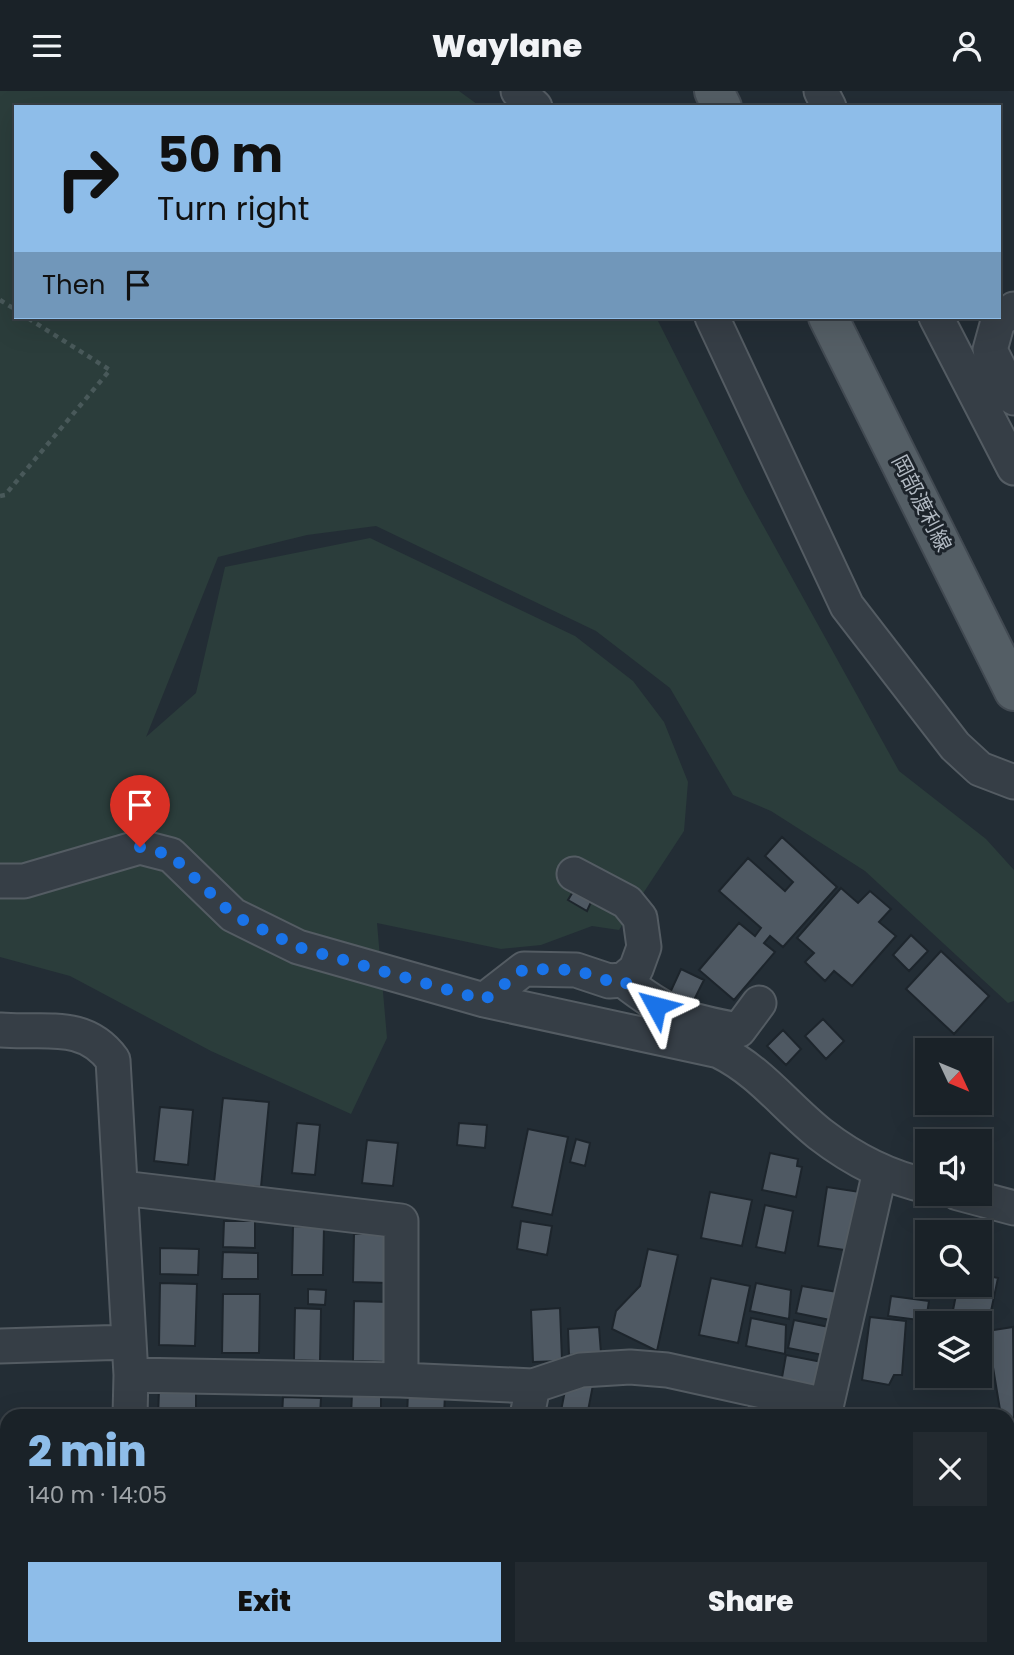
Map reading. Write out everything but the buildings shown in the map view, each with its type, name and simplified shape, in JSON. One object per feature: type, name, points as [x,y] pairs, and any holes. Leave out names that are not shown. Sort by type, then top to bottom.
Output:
[{"type":"main road","name":"岡部渡利線","points":[[829,319],[1014,691]]},
{"type":"street","points":[[518,91],[533,105]]},
{"type":"street","points":[[713,319],[848,606],[955,747],[980,769],[1014,782]]},
{"type":"street","points":[[937,319],[1014,468]]},
{"type":"street","points":[[1001,319],[989,350],[1014,398]]},
{"type":"street","points":[[0,881],[24,881],[140,847],[171,855],[233,915],[298,947],[484,1000],[719,1051],[743,1063],[820,1133],[880,1171],[915,1182]]},
{"type":"street","points":[[484,1000],[524,969],[576,970],[609,981],[622,980],[636,969],[643,947],[640,918],[627,902],[574,874]]},
{"type":"street","points":[[622,980],[656,1006],[690,1021],[739,1030],[759,1003]]},
{"type":"street","points":[[0,1030],[64,1031],[89,1036],[102,1045],[113,1060],[122,1188],[130,1409]]},
{"type":"street","points":[[825,1409],[880,1171]]},
{"type":"street","points":[[122,1188],[401,1221],[401,1380]]},
{"type":"street","points":[[992,1202],[1014,1208]]},
{"type":"street","points":[[0,1346],[129,1342]]},
{"type":"street","points":[[131,1375],[401,1380],[530,1401],[581,1370],[630,1367],[667,1370],[821,1409]]},
{"type":"path","points":[[0,496],[5,495],[110,370],[29,319]]},
{"type":"shaded area","points":[[0,91],[459,91],[478,105],[14,105],[14,319],[657,319],[744,491],[899,771],[986,839],[1014,870],[1014,1001],[1008,1003],[865,871],[771,811],[733,795],[670,688],[596,631],[376,526],[307,535],[218,557],[146,737],[196,693],[225,567],[370,538],[575,636],[633,681],[664,722],[688,782],[684,831],[619,930],[592,926],[541,945],[501,949],[377,923],[387,1038],[351,1114],[211,1051],[70,976],[0,957]]},
{"type":"route","points":[[140,847],[171,855],[233,915],[298,947],[484,1000],[524,969],[576,970],[609,981],[622,980],[656,1006]]}]
